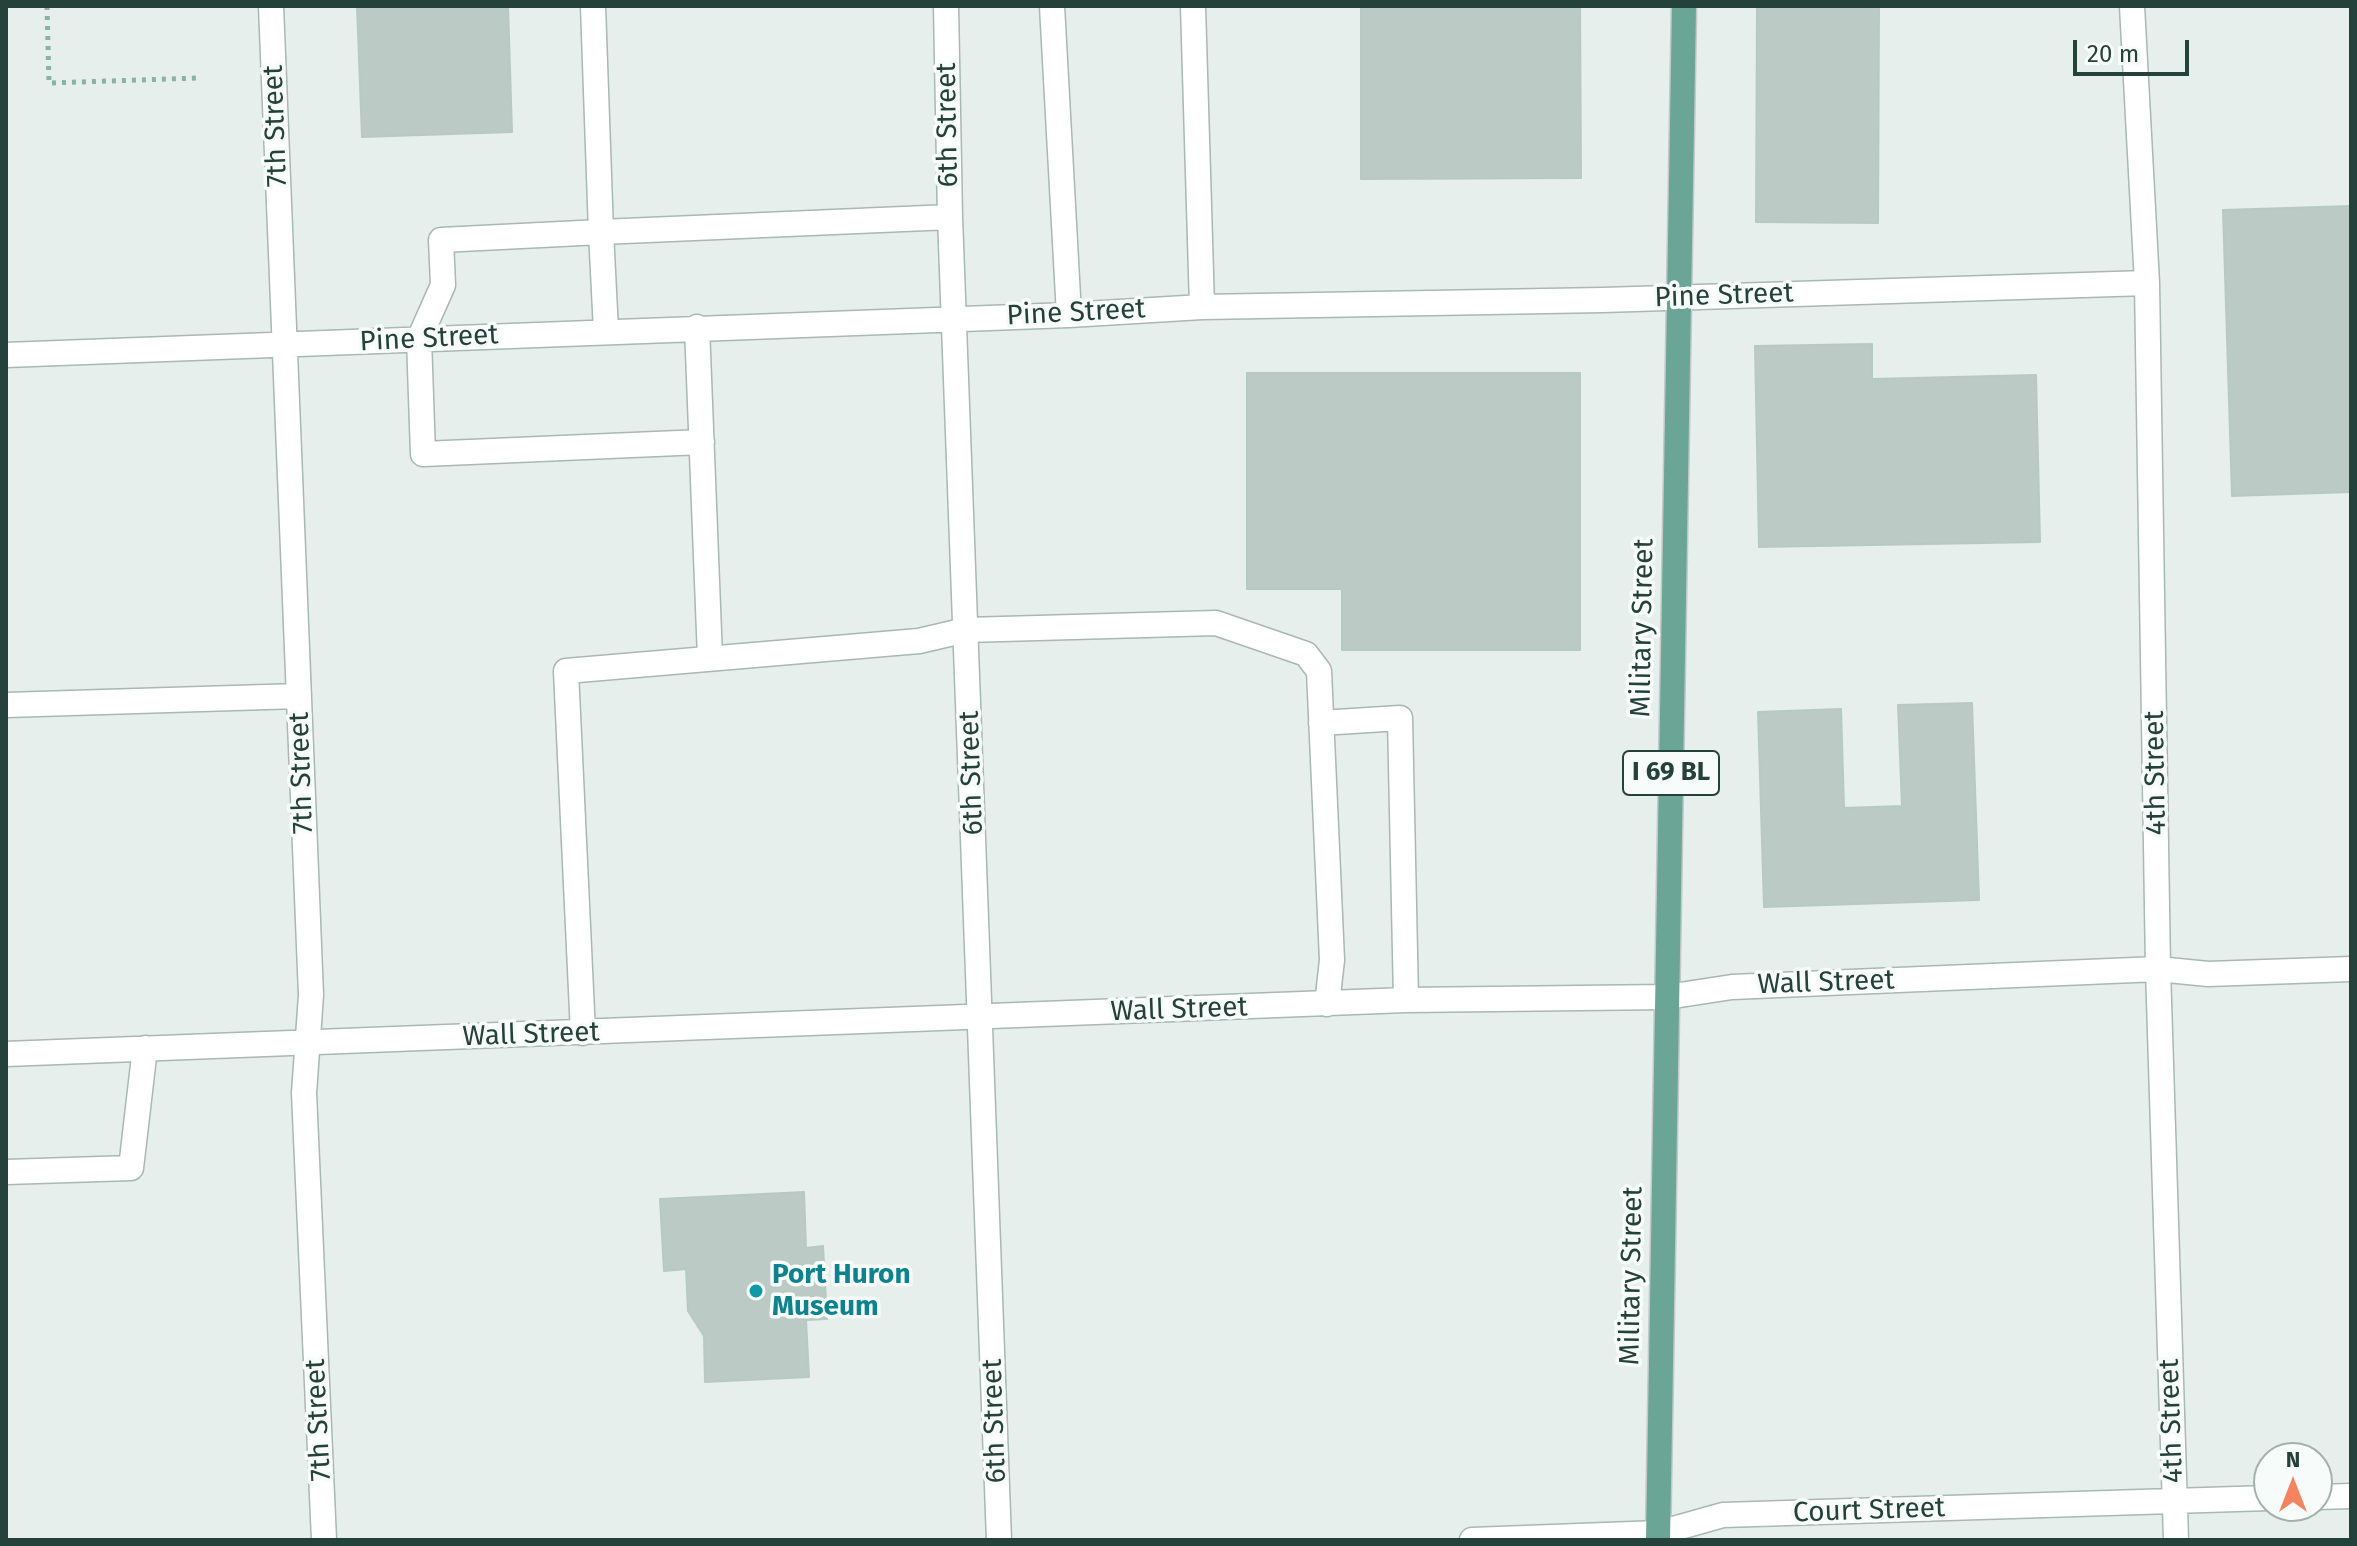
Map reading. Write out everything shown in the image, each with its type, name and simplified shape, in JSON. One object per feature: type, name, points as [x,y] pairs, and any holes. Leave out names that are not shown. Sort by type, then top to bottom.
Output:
[{"type":"main road","name":"Military Street","points":[[1658,1537],[1684,6]]},
{"type":"street","name":"7th Street","points":[[271,6],[311,995],[304,1093],[324,1540]]},
{"type":"street","points":[[593,6],[606,331]]},
{"type":"street","name":"6th Street","points":[[946,6],[950,217],[999,1540]]},
{"type":"street","points":[[1052,6],[1069,315]]},
{"type":"street","points":[[1193,6],[1202,307]]},
{"type":"street","name":"4th Street","points":[[2132,6],[2147,283],[2158,969],[2176,1540]]},
{"type":"street","points":[[702,442],[423,454],[419,339],[443,285],[441,240],[950,217]]},
{"type":"street","name":"Pine Street","points":[[6,355],[1069,315],[1202,307],[2147,283]]},
{"type":"street","points":[[697,327],[710,658]]},
{"type":"street","points":[[583,1033],[566,671],[919,641],[966,630],[1216,623],[1306,654],[1319,671],[1332,960],[1327,1004]]},
{"type":"street","points":[[6,705],[299,696]]},
{"type":"street","points":[[1321,723],[1400,718],[1406,1000]]},
{"type":"street","name":"Wall Street","points":[[6,1054],[1406,1000],[1667,997],[1732,987],[2158,969],[2208,974],[2351,969]]},
{"type":"street","points":[[6,1172],[131,1168],[145,1048]]},
{"type":"street","name":"Court Street","points":[[1472,1540],[1658,1537],[1723,1515],[2253,1499]]},
{"type":"path","points":[[47,6],[49,83],[198,78]]},
{"type":"building","points":[[357,6],[508,6],[512,132],[362,137]]},
{"type":"building","points":[[1361,6],[1580,6],[1581,178],[1361,179]]},
{"type":"building","points":[[1757,6],[1879,6],[1878,223],[1756,222]]},
{"type":"building","points":[[2351,206],[2351,492],[2232,496],[2223,210]]},
{"type":"building","points":[[1872,344],[1872,379],[2036,375],[2040,542],[1759,547],[1755,346]]},
{"type":"building","points":[[1247,373],[1580,373],[1580,650],[1342,650],[1342,589],[1247,589]]},
{"type":"building","points":[[1972,703],[1979,900],[1764,907],[1758,712],[1841,709],[1844,808],[1902,806],[1898,705]]},
{"type":"building","name":"Port Huron Museum","points":[[804,1192],[806,1248],[823,1246],[827,1319],[806,1320],[809,1377],[705,1382],[704,1336],[688,1311],[686,1269],[664,1271],[660,1199]]},
{"type":"place","name":"Port Huron Museum","points":[[756,1291]]}]
